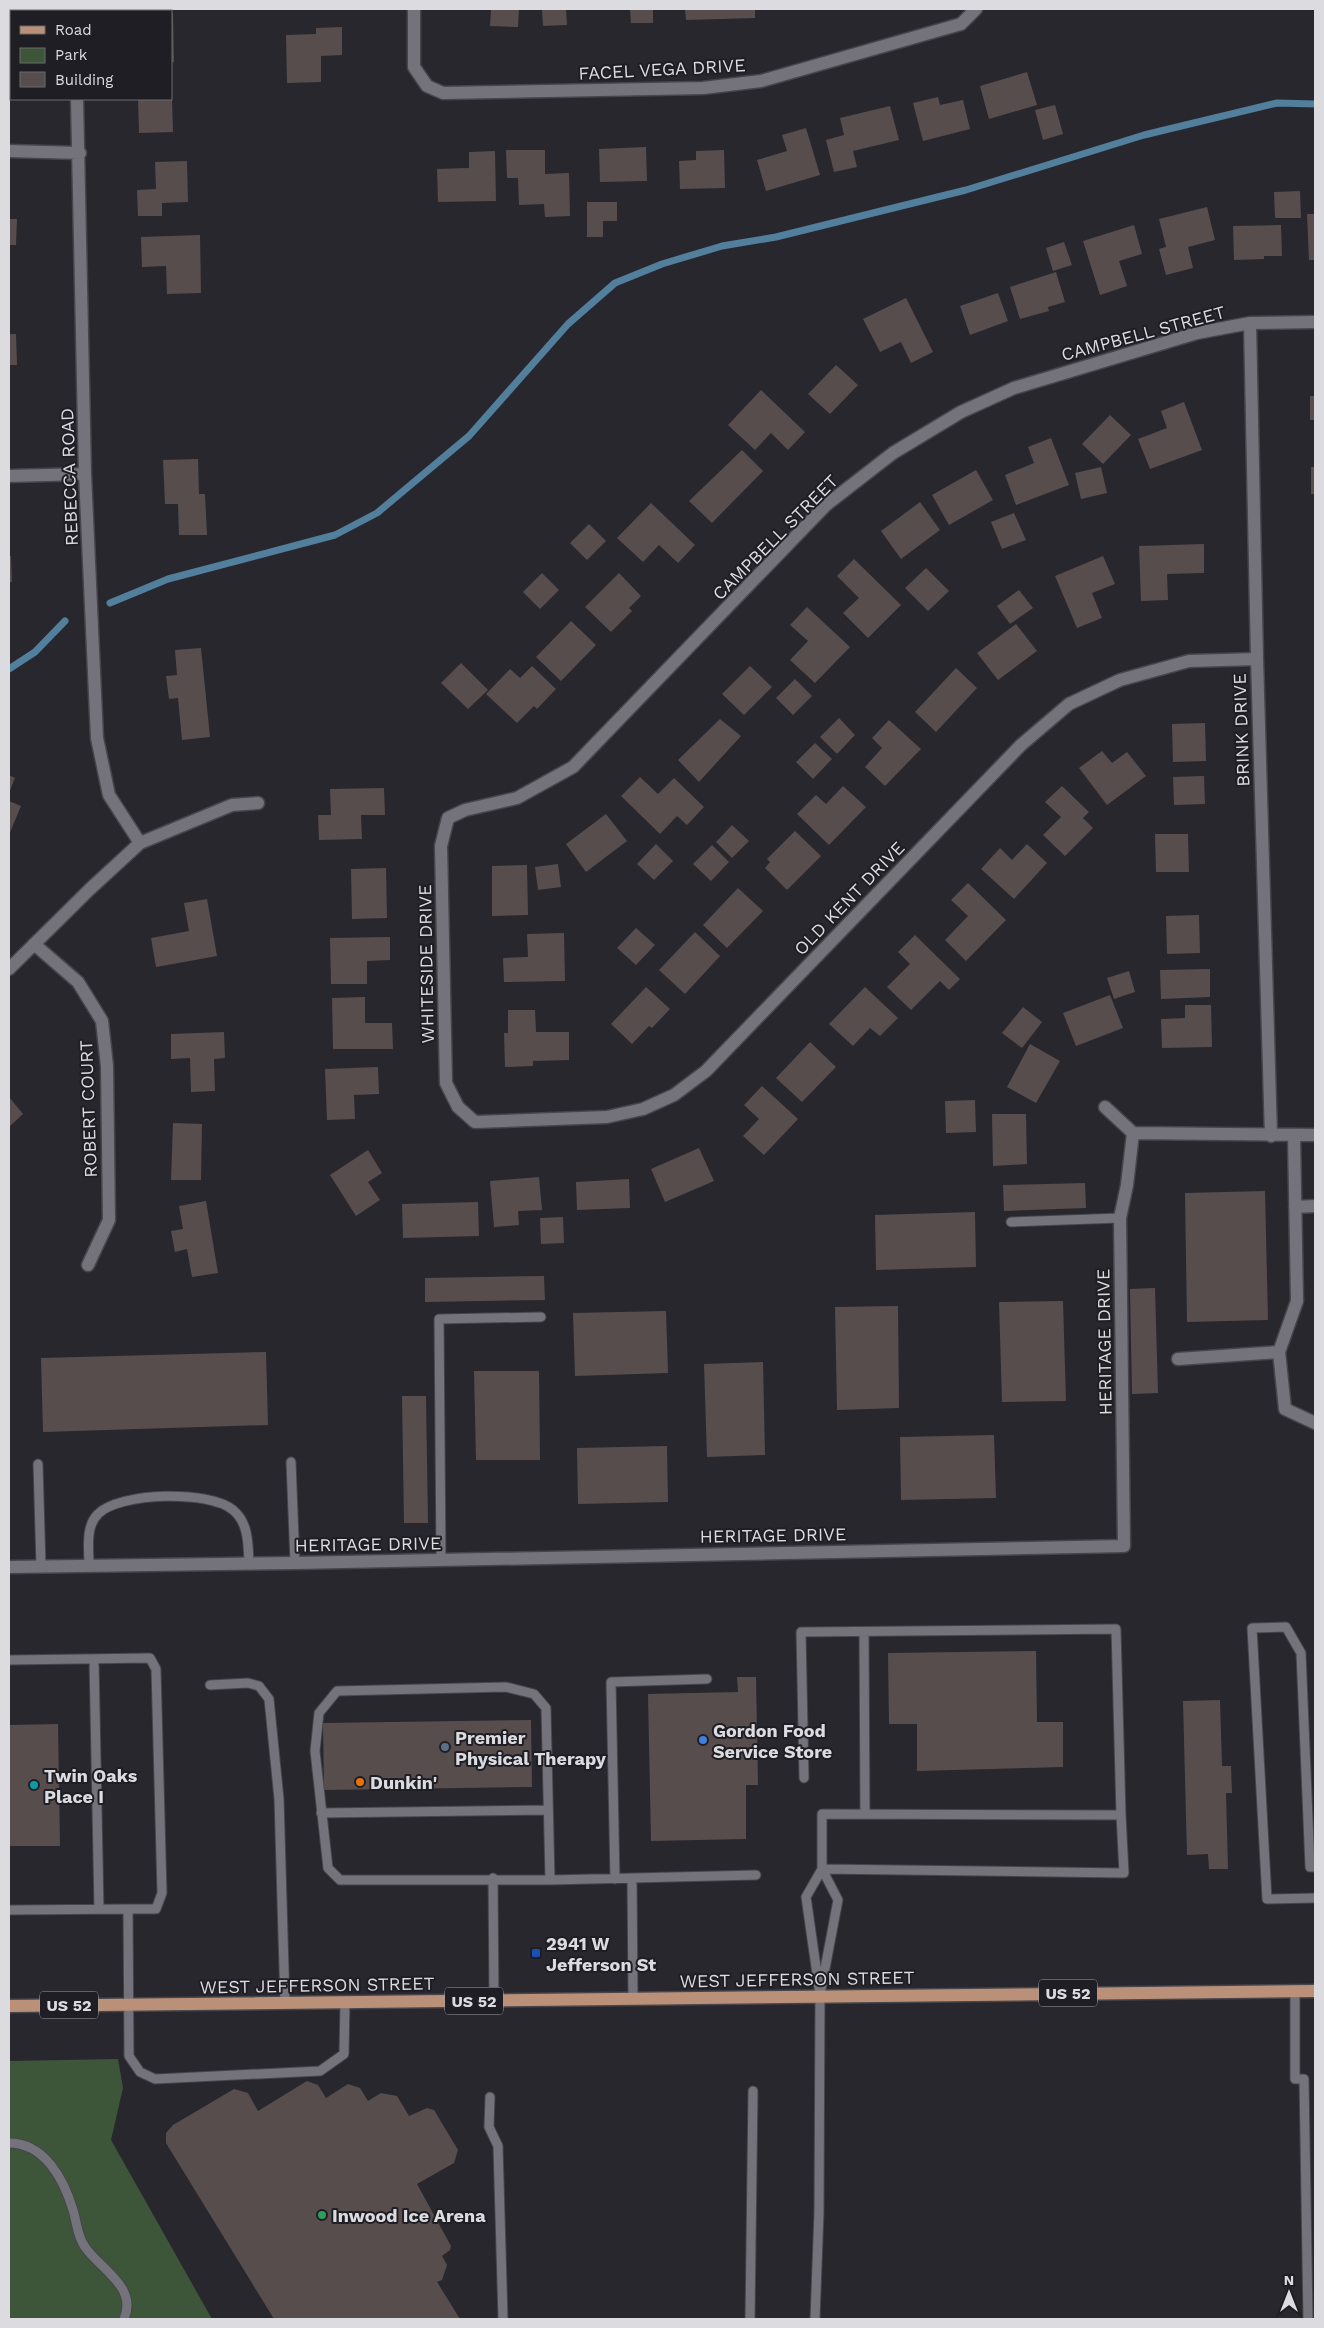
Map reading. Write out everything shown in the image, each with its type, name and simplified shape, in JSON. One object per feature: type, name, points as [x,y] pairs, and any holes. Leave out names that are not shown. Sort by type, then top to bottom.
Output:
[{"type":"main road","name":"WEST JEFFERSON STREET","points":[[9,2006],[820,1995],[1315,1991]]},
{"type":"street","name":"FACEL VEGA DRIVE","points":[[414,9],[414,66],[426,86],[443,93],[703,88],[761,81],[961,24],[976,9]]},
{"type":"street","name":"REBECCA ROAD","points":[[78,100],[85,474],[97,738],[109,796],[140,843]]},
{"type":"street","points":[[9,151],[80,153]]},
{"type":"street","name":"CAMPBELL STREET","points":[[448,818],[465,810],[516,798],[573,767],[826,505],[893,453],[961,412],[1014,388],[1197,332],[1250,323],[1315,322]]},
{"type":"street","name":"BRINK DRIVE","points":[[1250,323],[1257,659],[1271,1136]]},
{"type":"street","points":[[9,476],[85,474]]},
{"type":"street","name":"OLD KENT DRIVE","points":[[458,1107],[475,1122],[607,1117],[643,1109],[674,1095],[706,1071],[1021,745],[1069,704],[1120,680],[1189,661],[1257,659]]},
{"type":"street","points":[[9,968],[140,843],[232,805],[258,803]]},
{"type":"street","name":"WHITESIDE DRIVE","points":[[448,818],[441,846],[446,1083],[458,1107]]},
{"type":"street","name":"ROBERT COURT","points":[[34,944],[78,982],[102,1021],[107,1066],[109,1220],[88,1265]]},
{"type":"street","points":[[1105,1107],[1133,1133],[1315,1135]]},
{"type":"street","name":"HERITAGE DRIVE","points":[[9,1567],[1124,1546],[1120,1218],[1127,1185],[1133,1133]]},
{"type":"street","points":[[1294,1135],[1297,1301],[1278,1352],[1285,1409],[1315,1423]]},
{"type":"street","points":[[1295,1207],[1315,1206]]},
{"type":"street","points":[[1178,1359],[1278,1352]]},
{"type":"lane","points":[[1011,1222],[1120,1218]]},
{"type":"lane","points":[[441,1560],[439,1318],[542,1317]]},
{"type":"lane","points":[[291,1462],[295,1563]]},
{"type":"lane","points":[[38,1464],[41,1566]]},
{"type":"lane","points":[[89,1566],[89,1529],[97,1514],[114,1503],[145,1498],[182,1496],[215,1501],[233,1509],[244,1523],[249,1563]]},
{"type":"lane","points":[[1315,1867],[1310,1866],[1301,1653],[1286,1627],[1252,1628],[1267,1899],[1315,1898]]},
{"type":"lane","points":[[804,1778],[800,1632],[1116,1628],[1124,1873],[822,1869]]},
{"type":"lane","points":[[864,1632],[865,1814]]},
{"type":"lane","points":[[9,1660],[150,1658],[156,1669],[162,1893],[156,1909],[9,1910]]},
{"type":"lane","points":[[94,1659],[99,1909]]},
{"type":"lane","points":[[615,1879],[611,1682],[707,1679]]},
{"type":"lane","points":[[210,1685],[248,1683],[259,1686],[269,1699],[279,1799],[285,2003]]},
{"type":"lane","points":[[550,1880],[546,1708],[534,1694],[506,1687],[336,1691],[319,1713],[315,1750],[328,1868],[340,1880],[493,1878],[550,1880],[756,1876]]},
{"type":"lane","points":[[321,1813],[548,1810]]},
{"type":"lane","points":[[820,1995],[838,1900],[822,1869],[822,1814],[1121,1815]]},
{"type":"lane","points":[[815,2319],[819,2212],[820,1995],[806,1897],[822,1869]]},
{"type":"lane","points":[[493,1878],[494,2000]]},
{"type":"lane","points":[[632,1879],[633,1999]]},
{"type":"lane","points":[[128,1909],[129,2056],[140,2072],[155,2079],[320,2071],[344,2054],[345,2002]]},
{"type":"lane","points":[[1295,1992],[1295,2079],[1304,2079],[1308,2319]]},
{"type":"lane","points":[[750,2319],[753,2091]]},
{"type":"lane","points":[[490,2097],[489,2126],[498,2146],[503,2319]]},
{"type":"lane","points":[[9,2143],[30,2147],[47,2160],[56,2171],[69,2198],[79,2234],[85,2247],[121,2286],[128,2305],[124,2319]]},
{"type":"lane","points":[[750,2309],[756,2319]]},
{"type":"green space","points":[[118,2059],[123,2088],[111,2140],[212,2319],[9,2319],[9,2061]]},
{"type":"building","points":[[491,9],[519,9],[518,27],[490,26]]},
{"type":"building","points":[[542,9],[566,9],[567,25],[543,26]]},
{"type":"building","points":[[630,9],[653,9],[653,23],[631,23]]},
{"type":"building","points":[[685,9],[755,9],[755,18],[686,20]]},
{"type":"building","points":[[172,13],[173,13],[174,62],[172,62]]},
{"type":"building","points":[[342,27],[342,55],[321,56],[321,82],[287,83],[286,35],[316,34],[316,28]]},
{"type":"building","points":[[1027,72],[1037,105],[989,119],[980,86]]},
{"type":"building","points":[[938,97],[940,105],[963,100],[970,129],[923,141],[913,103]]},
{"type":"building","points":[[172,99],[173,132],[139,133],[138,100]]},
{"type":"building","points":[[1055,105],[1063,134],[1043,140],[1035,110]]},
{"type":"building","points":[[890,106],[899,140],[853,151],[857,167],[834,172],[826,140],[844,135],[840,118]]},
{"type":"building","points":[[806,128],[820,175],[766,191],[757,160],[787,151],[782,135]]},
{"type":"building","points":[[646,147],[647,181],[600,182],[599,149]]},
{"type":"building","points":[[506,150],[545,150],[545,174],[569,173],[570,216],[545,217],[544,204],[519,205],[518,178],[507,178]]},
{"type":"building","points":[[724,150],[725,188],[680,189],[679,161],[696,160],[696,151]]},
{"type":"building","points":[[495,151],[496,201],[438,202],[437,169],[469,168],[469,152]]},
{"type":"building","points":[[187,161],[188,202],[162,203],[162,216],[138,216],[137,190],[156,189],[155,162]]},
{"type":"building","points":[[1300,191],[1301,218],[1275,218],[1274,192]]},
{"type":"building","points":[[587,202],[617,202],[617,221],[603,221],[603,237],[587,237]]},
{"type":"building","points":[[1207,207],[1215,240],[1188,247],[1193,268],[1166,275],[1159,249],[1166,247],[1159,219]]},
{"type":"building","points":[[1307,214],[1315,214],[1315,260],[1309,260]]},
{"type":"building","points":[[9,219],[17,219],[16,245],[9,245]]},
{"type":"building","points":[[1134,225],[1142,254],[1119,261],[1127,286],[1100,295],[1083,241]]},
{"type":"building","points":[[1281,225],[1282,256],[1234,260],[1233,226]]},
{"type":"building","points":[[200,235],[201,293],[167,294],[166,266],[142,267],[141,237]]},
{"type":"building","points":[[1064,242],[1072,265],[1053,271],[1046,248]]},
{"type":"building","points":[[1056,272],[1065,302],[1048,307],[1049,311],[1020,319],[1010,287]]},
{"type":"building","points":[[998,293],[1008,321],[970,335],[960,306]]},
{"type":"building","points":[[906,298],[933,352],[911,363],[901,342],[880,352],[863,319]]},
{"type":"building","points":[[9,334],[16,334],[17,365],[9,365]]},
{"type":"building","points":[[836,365],[858,385],[830,414],[808,394]]},
{"type":"building","points":[[761,390],[805,432],[788,450],[771,433],[755,450],[728,425]]},
{"type":"building","points":[[1310,396],[1315,396],[1315,420],[1310,420]]},
{"type":"building","points":[[1184,402],[1202,450],[1150,469],[1138,439],[1167,428],[1161,411]]},
{"type":"building","points":[[1110,415],[1131,435],[1103,464],[1082,444]]},
{"type":"building","points":[[1051,438],[1069,485],[1016,505],[1005,475],[1034,463],[1028,447]]},
{"type":"building","points":[[742,450],[763,471],[712,523],[689,501]]},
{"type":"building","points":[[198,459],[199,494],[205,494],[207,535],[179,535],[178,504],[165,504],[163,460]]},
{"type":"building","points":[[1101,467],[1107,493],[1081,499],[1075,473]]},
{"type":"building","points":[[1311,467],[1315,467],[1315,494],[1311,494]]},
{"type":"building","points":[[976,470],[993,500],[949,525],[932,495]]},
{"type":"building","points":[[920,502],[940,530],[901,559],[881,531]]},
{"type":"building","points":[[651,503],[695,545],[678,563],[659,545],[643,562],[617,538]]},
{"type":"building","points":[[1014,513],[1026,540],[1002,549],[991,522]]},
{"type":"building","points":[[589,524],[606,541],[587,560],[570,543]]},
{"type":"building","points":[[1204,544],[1204,573],[1167,574],[1168,600],[1141,601],[1139,546]]},
{"type":"building","points":[[9,556],[11,556],[12,582],[9,582]]},
{"type":"building","points":[[1103,556],[1115,584],[1092,593],[1102,618],[1077,628],[1055,576]]},
{"type":"building","points":[[854,559],[901,605],[868,638],[843,613],[859,598],[837,576]]},
{"type":"building","points":[[926,568],[949,591],[928,611],[905,588]]},
{"type":"building","points":[[542,573],[559,590],[540,609],[523,592]]},
{"type":"building","points":[[619,573],[641,596],[629,608],[632,611],[611,632],[585,607]]},
{"type":"building","points":[[1019,590],[1033,608],[1010,624],[997,606]]},
{"type":"building","points":[[807,607],[850,647],[815,683],[790,660],[808,641],[790,625]]},
{"type":"building","points":[[571,621],[596,645],[561,681],[536,657]]},
{"type":"building","points":[[1016,624],[1037,651],[998,680],[977,653]]},
{"type":"building","points":[[201,648],[210,737],[182,740],[178,698],[169,699],[166,676],[177,675],[175,650]]},
{"type":"building","points":[[461,663],[488,690],[468,709],[441,683]]},
{"type":"building","points":[[532,666],[556,689],[537,709],[534,706],[517,723],[486,694],[510,669],[520,678]]},
{"type":"building","points":[[750,666],[772,687],[744,715],[722,694]]},
{"type":"building","points":[[956,668],[977,688],[936,732],[915,712]]},
{"type":"building","points":[[795,679],[812,696],[793,715],[776,698]]},
{"type":"building","points":[[839,718],[855,735],[837,754],[820,737]]},
{"type":"building","points":[[720,719],[741,736],[699,782],[678,760]]},
{"type":"building","points":[[889,720],[921,749],[885,786],[865,767],[882,748],[872,738]]},
{"type":"building","points":[[1205,723],[1206,761],[1173,762],[1172,724]]},
{"type":"building","points":[[815,743],[832,759],[813,779],[796,762]]},
{"type":"building","points":[[1102,751],[1112,763],[1127,752],[1146,776],[1107,805],[1079,768]]},
{"type":"building","points":[[9,775],[15,778],[9,793]]},
{"type":"building","points":[[1204,776],[1205,804],[1174,805],[1173,777]]},
{"type":"building","points":[[640,777],[658,794],[674,778],[704,807],[687,825],[677,816],[660,834],[621,796]]},
{"type":"building","points":[[843,786],[866,807],[829,845],[797,814],[816,795],[826,804]]},
{"type":"building","points":[[1062,786],[1089,812],[1083,818],[1093,828],[1065,856],[1043,835],[1061,817],[1045,802]]},
{"type":"building","points":[[384,788],[385,815],[361,815],[362,839],[319,840],[318,815],[331,815],[330,789]]},
{"type":"building","points":[[9,801],[21,806],[9,835]]},
{"type":"building","points":[[606,814],[627,841],[586,872],[566,844]]},
{"type":"building","points":[[732,825],[749,841],[732,858],[716,842]]},
{"type":"building","points":[[795,831],[821,856],[787,890],[765,868],[770,862],[767,859]]},
{"type":"building","points":[[1155,834],[1188,834],[1189,872],[1156,872]]},
{"type":"building","points":[[656,844],[673,861],[654,880],[637,864]]},
{"type":"building","points":[[1027,844],[1047,863],[1014,899],[981,869],[1000,848],[1012,860]]},
{"type":"building","points":[[712,845],[729,862],[711,881],[693,864]]},
{"type":"building","points":[[558,864],[561,887],[538,890],[535,867]]},
{"type":"building","points":[[527,865],[528,915],[492,916],[492,866]]},
{"type":"building","points":[[386,868],[387,918],[352,919],[351,869]]},
{"type":"building","points":[[968,883],[1006,920],[966,961],[945,940],[968,916],[951,900]]},
{"type":"building","points":[[738,888],[763,911],[727,948],[703,925]]},
{"type":"building","points":[[207,899],[217,956],[156,967],[151,938],[189,931],[184,903]]},
{"type":"building","points":[[1199,915],[1200,953],[1167,954],[1166,916]]},
{"type":"building","points":[[636,928],[655,945],[636,965],[617,948]]},
{"type":"building","points":[[695,932],[720,956],[685,994],[659,970]]},
{"type":"building","points":[[564,933],[565,981],[504,982],[503,958],[528,957],[527,934]]},
{"type":"building","points":[[915,935],[960,979],[949,990],[940,981],[911,1010],[887,987],[910,964],[898,952]]},
{"type":"building","points":[[390,937],[390,960],[367,961],[367,984],[331,984],[330,938]]},
{"type":"building","points":[[1210,969],[1210,997],[1161,999],[1160,970]]},
{"type":"building","points":[[1129,971],[1135,992],[1114,999],[1107,978]]},
{"type":"building","points":[[646,987],[670,1009],[652,1028],[649,1026],[632,1044],[611,1024]]},
{"type":"building","points":[[865,987],[898,1018],[880,1036],[870,1028],[853,1046],[829,1024]]},
{"type":"building","points":[[1110,995],[1123,1028],[1076,1046],[1063,1013]]},
{"type":"building","points":[[365,997],[365,1023],[392,1023],[393,1049],[333,1049],[332,998]]},
{"type":"building","points":[[1185,1005],[1211,1005],[1212,1047],[1162,1048],[1161,1019],[1185,1018]]},
{"type":"building","points":[[1023,1007],[1042,1022],[1022,1048],[1002,1033]]},
{"type":"building","points":[[508,1010],[535,1010],[536,1032],[569,1032],[569,1060],[533,1061],[533,1066],[505,1067],[504,1033],[508,1033]]},
{"type":"building","points":[[224,1032],[225,1058],[214,1059],[215,1091],[191,1092],[190,1058],[171,1059],[171,1034]]},
{"type":"building","points":[[810,1042],[836,1067],[802,1102],[776,1078]]},
{"type":"building","points":[[1030,1044],[1060,1061],[1036,1103],[1007,1087]]},
{"type":"building","points":[[378,1067],[379,1094],[354,1095],[355,1119],[327,1120],[325,1069]]},
{"type":"building","points":[[762,1086],[798,1119],[764,1155],[743,1136],[759,1119],[744,1105]]},
{"type":"building","points":[[9,1097],[23,1114],[9,1127]]},
{"type":"building","points":[[975,1100],[976,1132],[946,1133],[945,1101]]},
{"type":"building","points":[[992,1114],[1026,1114],[1027,1164],[993,1166]]},
{"type":"building","points":[[173,1123],[202,1124],[201,1180],[171,1180]]},
{"type":"building","points":[[699,1148],[714,1181],[665,1202],[651,1169]]},
{"type":"building","points":[[368,1150],[382,1173],[368,1182],[380,1200],[356,1216],[330,1175]]},
{"type":"building","points":[[539,1177],[542,1210],[518,1211],[519,1225],[494,1227],[490,1181]]},
{"type":"building","points":[[629,1179],[630,1208],[577,1210],[576,1182]]},
{"type":"building","points":[[1085,1183],[1086,1208],[1004,1211],[1003,1185]]},
{"type":"building","points":[[1265,1191],[1268,1320],[1187,1322],[1185,1193]]},
{"type":"building","points":[[206,1201],[218,1273],[192,1277],[187,1249],[175,1252],[171,1231],[183,1229],[179,1206]]},
{"type":"building","points":[[478,1202],[479,1236],[403,1238],[402,1204]]},
{"type":"building","points":[[975,1212],[976,1267],[876,1270],[875,1215]]},
{"type":"building","points":[[563,1217],[564,1243],[541,1244],[540,1218]]},
{"type":"building","points":[[544,1276],[545,1300],[425,1302],[425,1278]]},
{"type":"building","points":[[1155,1288],[1158,1393],[1132,1394],[1130,1289]]},
{"type":"building","points":[[1063,1301],[1066,1401],[1002,1402],[999,1302]]},
{"type":"building","points":[[898,1306],[899,1408],[837,1410],[835,1307]]},
{"type":"building","points":[[666,1311],[668,1373],[575,1376],[573,1313]]},
{"type":"building","points":[[266,1352],[268,1425],[43,1432],[41,1358]]},
{"type":"building","points":[[763,1362],[765,1455],[707,1457],[704,1364]]},
{"type":"building","points":[[474,1371],[539,1371],[540,1460],[476,1460]]},
{"type":"building","points":[[402,1396],[426,1396],[428,1523],[404,1523]]},
{"type":"building","points":[[994,1435],[996,1498],[901,1500],[900,1437]]},
{"type":"building","points":[[667,1446],[668,1502],[578,1504],[577,1448]]},
{"type":"building","points":[[1036,1651],[1037,1722],[1063,1722],[1063,1767],[917,1771],[917,1724],[889,1724],[888,1653]]},
{"type":"building","name":"Gordon Food Service Store","points":[[737,1677],[756,1677],[758,1785],[746,1785],[746,1839],[651,1841],[648,1694],[738,1692]]},
{"type":"building","points":[[1220,1700],[1222,1766],[1231,1766],[1232,1793],[1226,1793],[1228,1869],[1209,1869],[1208,1854],[1187,1855],[1183,1701]]},
{"type":"building","points":[[531,1720],[532,1787],[324,1790],[323,1723]]},
{"type":"building","name":"Twin Oaks Place I","points":[[58,1724],[60,1846],[9,1846],[9,1725]]},
{"type":"building","name":"Inwood Ice Arena","points":[[307,2081],[318,2085],[326,2098],[348,2084],[360,2088],[368,2101],[381,2093],[397,2096],[409,2116],[427,2108],[434,2110],[458,2150],[454,2163],[417,2184],[451,2246],[450,2250],[442,2256],[447,2265],[442,2280],[437,2282],[460,2319],[274,2319],[166,2143],[166,2133],[173,2125],[234,2089],[248,2093],[258,2111]]},
{"type":"waterway","points":[[110,603],[168,579],[335,535],[377,513],[469,436],[568,324],[615,283],[662,264],[722,246],[776,237],[966,190],[1144,135],[1277,103],[1315,104]]},
{"type":"waterway","points":[[9,669],[35,652],[65,621]]},
{"type":"place","name":"Gordon Food Service Store","points":[[703,1740]]},
{"type":"place","name":"Premier Physical Therapy","points":[[445,1747]]},
{"type":"place","name":"Dunkin'","points":[[360,1782]]},
{"type":"place","name":"Twin Oaks Place I","points":[[34,1785]]},
{"type":"place","name":"2941 W Jefferson St","points":[[536,1953]]},
{"type":"place","name":"Inwood Ice Arena","points":[[322,2215]]}]
